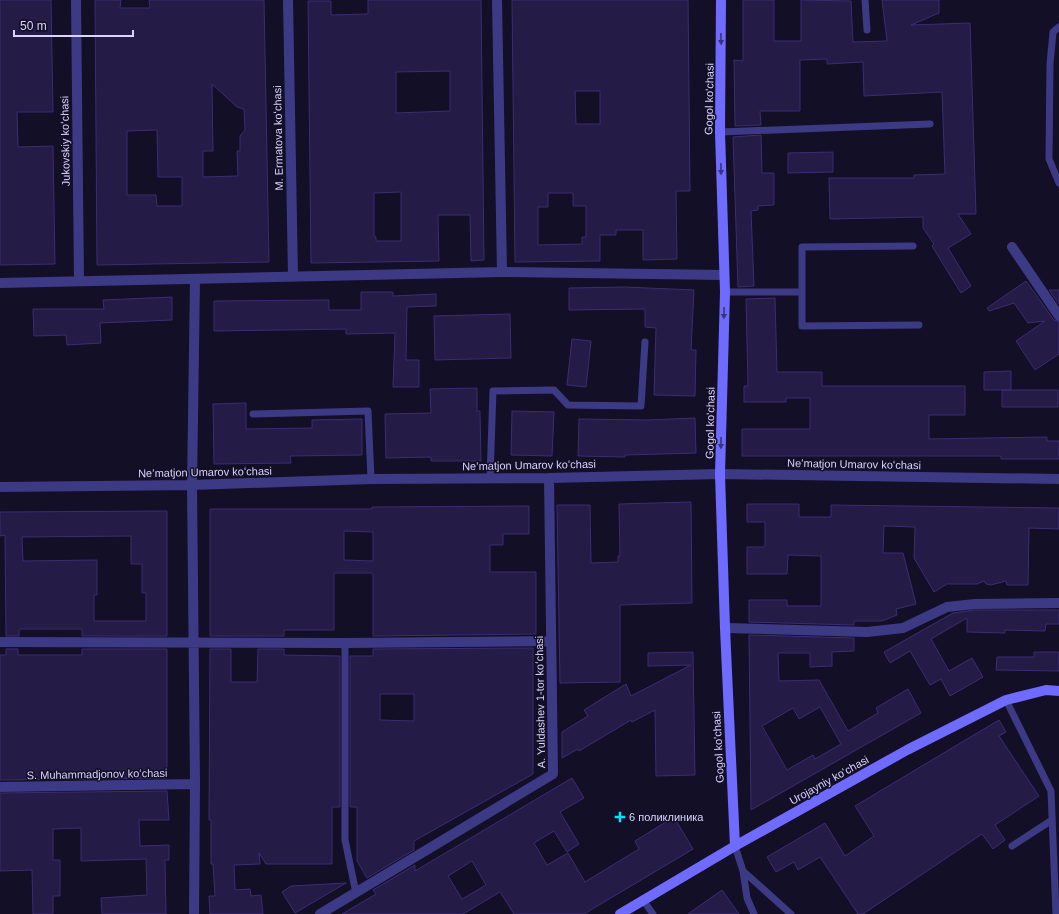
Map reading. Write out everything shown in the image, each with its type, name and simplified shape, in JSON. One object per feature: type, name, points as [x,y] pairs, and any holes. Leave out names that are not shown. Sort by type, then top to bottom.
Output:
[{"type":"main road","name":"Gogol ko'chasi","points":[[721,0],[720,132],[725,292],[720,474],[725,628],[735,846]]},
{"type":"main road","name":"Urоjayniy koʻchasi","points":[[620,914],[735,846],[907,750],[1006,700],[1046,690],[1059,691]]},
{"type":"street","name":"Jukovskiy koʻchasi","points":[[76,0],[79,281]]},
{"type":"street","name":"M. Ermatova koʻchasi","points":[[288,0],[293,276]]},
{"type":"street","points":[[497,0],[502,272]]},
{"type":"street","points":[[1012,247],[1059,316]]},
{"type":"street","points":[[0,283],[195,280],[293,276],[502,272],[724,275]]},
{"type":"street","points":[[194,914],[195,784],[192,485],[195,280]]},
{"type":"street","name":"Neʻmatjon Umarov koʻchasi","points":[[0,487],[192,485],[371,479],[549,478],[720,474],[1059,479]]},
{"type":"street","name":"A. Yuldashev 1-tor koʻchasi","points":[[320,914],[553,774],[549,478]]},
{"type":"street","points":[[725,628],[867,632],[903,628],[947,607],[975,604],[1059,603]]},
{"type":"street","points":[[0,642],[345,643],[551,640]]},
{"type":"street","name":"S. Muhammadjonov koʻchasi","points":[[0,787],[195,784]]},
{"type":"lane","points":[[865,0],[867,30]]},
{"type":"lane","points":[[1059,27],[1053,32],[1050,64],[1049,159],[1059,183]]},
{"type":"lane","points":[[720,132],[930,124]]},
{"type":"lane","points":[[913,246],[802,247],[802,326],[919,325]]},
{"type":"lane","points":[[725,292],[802,292]]},
{"type":"lane","points":[[490,478],[493,391],[554,390],[568,405],[641,406],[645,342]]},
{"type":"lane","points":[[253,414],[368,411],[371,479]]},
{"type":"lane","points":[[345,643],[345,840],[356,893]]},
{"type":"lane","points":[[1006,700],[1051,791],[1056,914]]},
{"type":"lane","points":[[1012,846],[1052,820]]},
{"type":"lane","points":[[735,846],[743,871],[747,898],[754,914]]},
{"type":"lane","points":[[743,871],[791,914]]},
{"type":"lane","points":[[643,900],[653,914]]},
{"type":"building","points":[[0,0],[51,0],[53,112],[17,112],[18,147],[53,146],[55,264],[0,265]]},
{"type":"building","points":[[95,0],[121,0],[120,8],[150,8],[149,0],[264,0],[269,262],[97,265]],"holes":[[[212,84],[237,107],[244,109],[245,130],[240,136],[240,151],[237,151],[238,176],[203,177],[203,151],[213,151]],[[157,130],[158,177],[182,177],[182,206],[157,206],[156,195],[127,195],[127,131]]]},
{"type":"building","points":[[368,0],[481,0],[484,260],[471,261],[470,215],[438,215],[439,261],[311,263],[308,1],[331,1],[331,15],[368,14]],"holes":[[[450,71],[450,111],[396,113],[396,72]],[[401,192],[401,241],[376,241],[376,237],[374,236],[374,193]]]},
{"type":"building","points":[[512,0],[688,0],[690,191],[676,191],[677,259],[643,260],[643,230],[616,230],[616,235],[600,235],[600,261],[515,262]],"holes":[[[575,91],[600,91],[600,124],[576,124]],[[548,193],[573,193],[573,206],[586,206],[586,237],[582,237],[582,244],[538,245],[538,207],[548,207]]]},
{"type":"building","points":[[743,0],[774,0],[774,41],[801,41],[801,0],[851,1],[853,42],[887,41],[882,0],[939,0],[939,13],[911,25],[970,23],[976,214],[958,214],[971,234],[948,248],[971,286],[961,293],[932,246],[934,244],[923,228],[923,217],[830,219],[829,178],[914,178],[914,175],[945,174],[942,92],[864,96],[863,62],[827,64],[827,59],[800,60],[800,111],[760,111],[761,125],[735,126],[734,60],[743,61]]},
{"type":"building","points":[[761,135],[762,173],[774,173],[774,205],[758,206],[758,210],[751,211],[754,286],[738,287],[733,137]]},
{"type":"building","points":[[833,152],[833,172],[788,173],[788,153]]},
{"type":"building","points":[[1026,281],[1054,320],[1059,322],[1059,354],[1035,370],[1016,341],[1045,321],[1028,323],[1014,303],[989,311],[987,308]]},
{"type":"building","points":[[625,287],[694,290],[691,350],[696,350],[695,396],[654,395],[656,328],[645,327],[645,309],[569,310],[569,288]]},
{"type":"building","points":[[1049,290],[1059,290],[1059,304]]},
{"type":"building","points":[[361,292],[393,292],[393,296],[436,294],[436,306],[407,307],[406,360],[419,360],[419,387],[393,387],[395,333],[346,334],[346,329],[214,331],[214,301],[329,300],[329,310],[361,310]]},
{"type":"building","points":[[172,297],[172,320],[100,323],[101,343],[67,345],[66,335],[34,336],[33,309],[104,309],[103,300]]},
{"type":"building","points":[[775,298],[777,372],[822,372],[822,386],[965,386],[965,415],[929,415],[929,439],[1047,437],[1047,441],[1059,441],[1059,459],[1001,459],[1001,456],[742,456],[742,429],[810,429],[810,398],[786,398],[786,402],[744,402],[744,386],[748,386],[746,299]]},
{"type":"building","points":[[510,314],[511,358],[435,360],[434,316]]},
{"type":"building","points":[[572,339],[591,341],[586,387],[567,385]]},
{"type":"building","points":[[1011,371],[1011,390],[984,390],[984,372]]},
{"type":"building","points":[[477,388],[477,411],[480,411],[481,461],[431,461],[431,457],[386,458],[385,414],[431,413],[430,389]]},
{"type":"building","points":[[1002,390],[1058,390],[1058,407],[1002,407]]},
{"type":"building","points":[[246,403],[246,429],[312,428],[312,420],[362,419],[362,455],[290,456],[291,463],[214,464],[213,404]]},
{"type":"building","points":[[512,411],[554,412],[552,456],[511,455]]},
{"type":"building","points":[[695,418],[696,453],[625,455],[625,457],[578,456],[579,419],[647,420]]},
{"type":"building","points":[[691,502],[692,603],[620,605],[620,682],[560,683],[557,505],[590,505],[591,563],[618,562],[618,556],[620,556],[619,504]]},
{"type":"building","points":[[747,504],[799,504],[799,517],[831,517],[831,505],[1059,508],[1059,529],[1029,528],[1028,585],[1007,585],[1006,581],[991,585],[986,584],[984,581],[977,584],[947,584],[934,592],[914,558],[915,527],[884,526],[883,553],[903,553],[916,604],[896,609],[897,615],[882,621],[854,621],[854,625],[749,622],[749,600],[787,600],[787,606],[821,606],[821,556],[788,555],[787,574],[747,574],[747,547],[765,547],[765,522],[747,522]]},
{"type":"building","points":[[529,506],[529,534],[503,534],[503,545],[490,545],[490,572],[536,572],[536,634],[373,636],[373,573],[334,573],[334,630],[284,630],[284,636],[210,636],[210,509],[372,509],[372,507]],"holes":[[[344,531],[373,532],[373,561],[344,560]]]},
{"type":"building","points":[[167,511],[167,636],[82,636],[82,629],[19,629],[19,636],[6,636],[5,535],[0,536],[0,512]],"holes":[[[131,536],[131,564],[142,564],[142,593],[146,593],[146,621],[94,621],[94,595],[97,595],[97,560],[23,561],[22,537]]]},
{"type":"building","points":[[975,610],[1059,610],[1059,624],[1046,624],[1045,631],[1005,630],[1005,633],[967,632],[967,618],[931,639],[949,671],[972,658],[983,677],[950,696],[941,679],[930,685],[910,651],[890,663],[884,652],[953,613]]},
{"type":"building","points":[[749,635],[854,638],[854,651],[832,652],[832,666],[810,667],[810,653],[778,653],[779,681],[819,680],[848,731],[878,713],[876,708],[908,689],[921,713],[751,810]],"holes":[[[820,707],[841,744],[815,759],[813,755],[787,770],[762,726],[793,708],[799,719]]]},
{"type":"building","points":[[533,648],[533,774],[414,841],[414,850],[367,878],[357,861],[357,807],[350,807],[350,656],[373,656],[373,649]],"holes":[[[380,694],[414,694],[414,721],[380,720]]]},
{"type":"building","points":[[6,649],[18,649],[18,655],[82,655],[82,649],[167,649],[167,778],[0,780],[0,655],[6,655]]},
{"type":"building","points":[[210,649],[231,649],[231,682],[257,682],[258,649],[284,649],[284,655],[340,656],[340,807],[332,807],[332,864],[266,864],[259,853],[260,864],[234,865],[235,890],[250,889],[251,896],[261,895],[263,914],[210,914],[209,896],[215,896],[213,864],[211,864],[211,820],[209,820]]},
{"type":"building","points":[[693,652],[695,775],[656,776],[655,710],[632,722],[631,720],[579,751],[578,749],[562,758],[562,732],[588,716],[584,710],[626,684],[631,696],[691,665],[648,666],[648,653]]},
{"type":"building","points":[[1034,652],[1059,652],[1059,671],[996,670],[997,657],[1034,657]]},
{"type":"building","points":[[999,720],[1006,732],[999,736],[1039,796],[995,825],[1005,840],[993,849],[982,834],[863,914],[858,914],[820,857],[798,870],[794,862],[776,872],[767,857],[825,823],[845,856],[874,836],[855,806]]},
{"type":"building","points":[[572,778],[584,798],[560,812],[579,844],[567,852],[554,831],[534,843],[547,865],[568,853],[585,882],[639,849],[635,841],[674,817],[693,849],[584,914],[514,914],[500,892],[463,914],[342,914],[376,894],[373,890],[415,865],[415,871]],"holes":[[[472,861],[486,885],[462,899],[448,876]]]},
{"type":"building","points":[[167,791],[169,820],[139,820],[140,846],[169,845],[169,860],[165,860],[166,914],[102,914],[101,898],[147,895],[146,859],[81,861],[81,828],[53,829],[53,860],[60,860],[60,896],[53,896],[53,914],[33,914],[32,870],[0,871],[0,793]]},
{"type":"building","points":[[346,883],[295,913],[282,892],[291,886]]},
{"type":"building","points":[[722,890],[739,914],[688,914]]},
{"type":"place","name":"6 поликлиника","points":[[620,817]]}]
